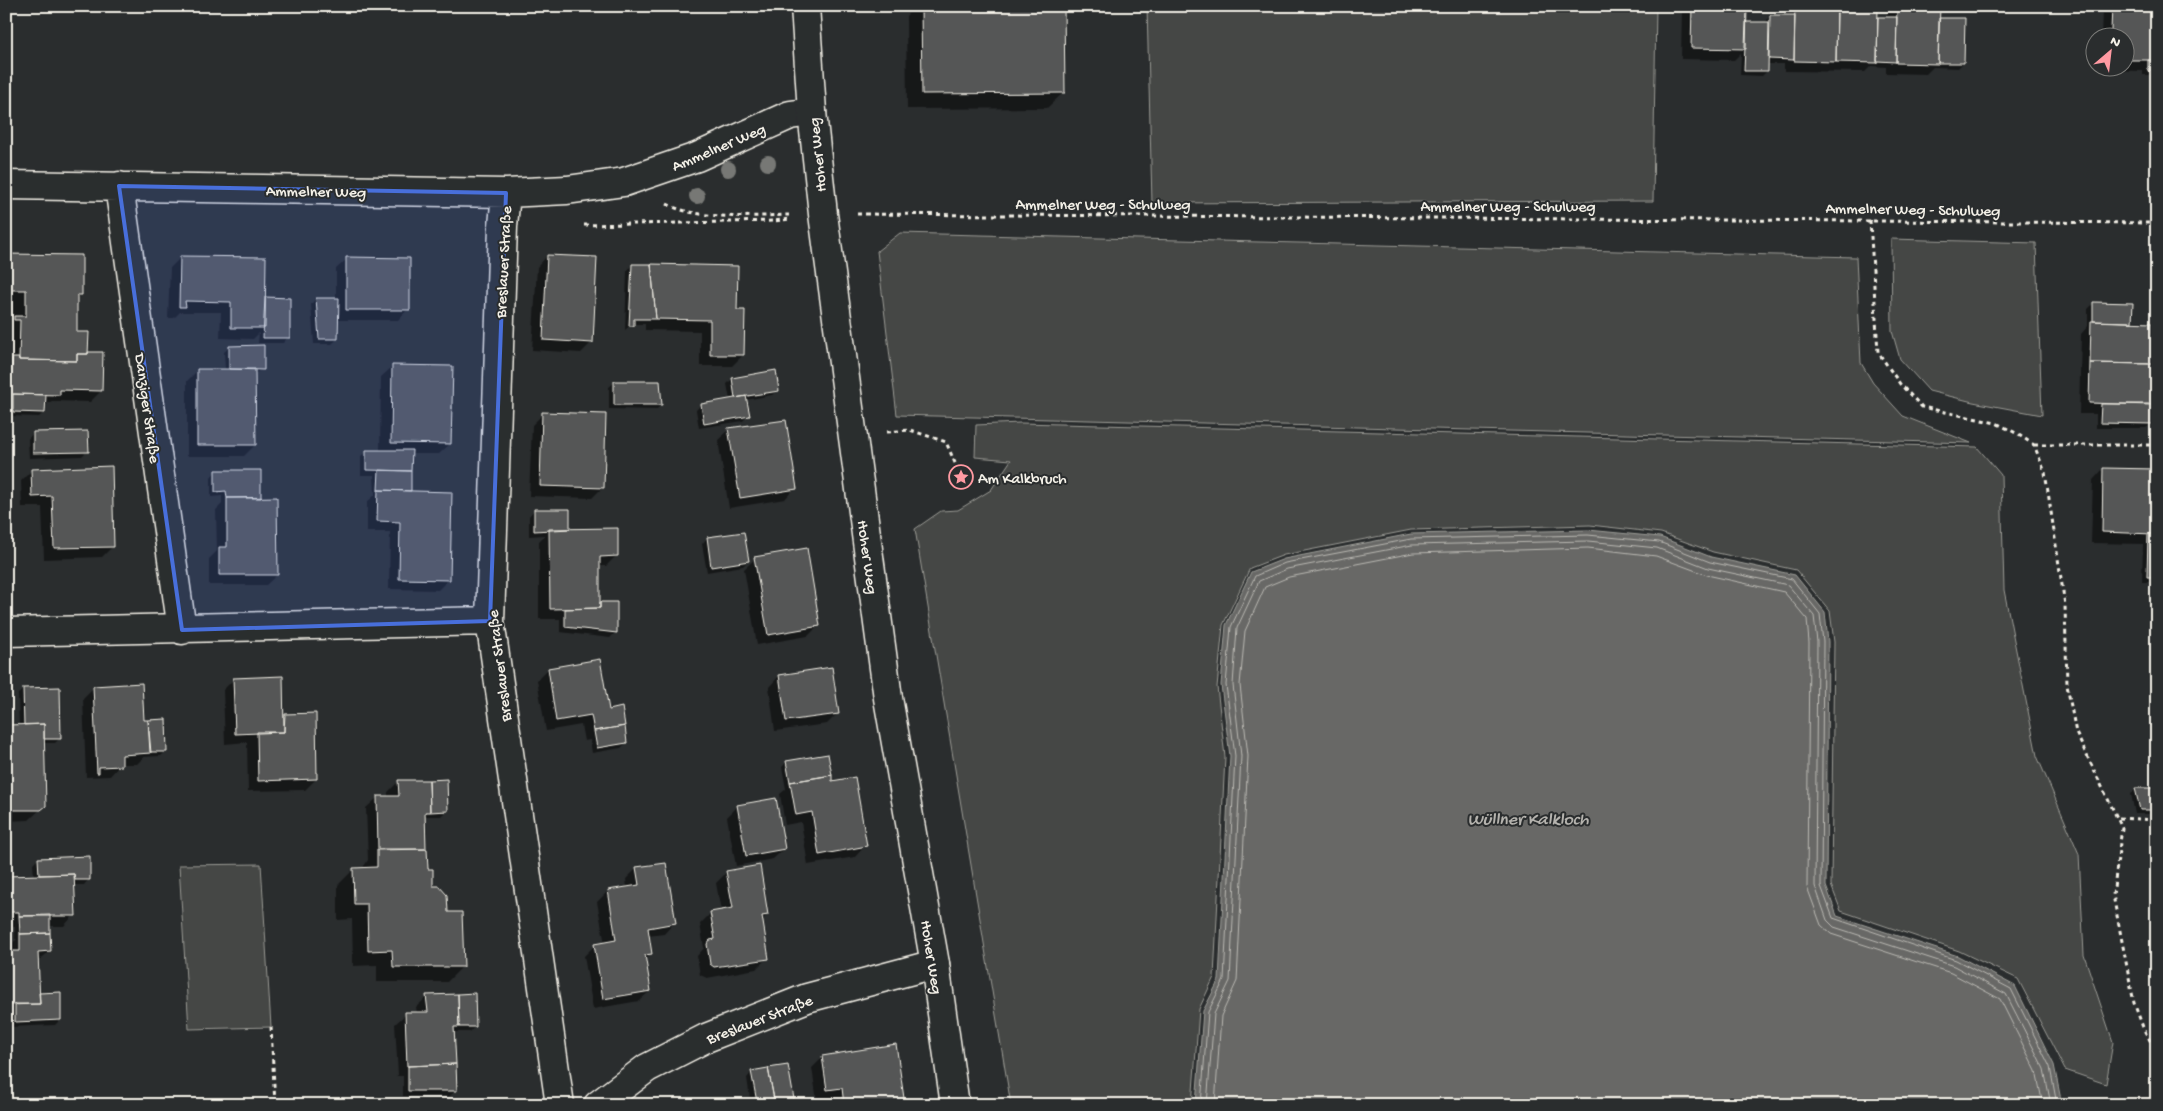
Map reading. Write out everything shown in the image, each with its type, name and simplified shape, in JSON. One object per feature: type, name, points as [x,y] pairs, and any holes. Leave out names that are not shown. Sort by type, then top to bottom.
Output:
[{"type":"street","name":"Hoher Weg","points":[[804,6],[822,214],[888,698],[935,964],[955,1105]]},
{"type":"street","name":"Ammelner Weg","points":[[6,185],[506,193],[567,190],[624,182],[697,157],[790,114],[812,112]]},
{"type":"street","name":"Danziger Straße","points":[[119,186],[182,630]]},
{"type":"street","name":"Breslauer Straße","points":[[506,193],[502,226],[490,621],[560,1105]]},
{"type":"street","points":[[6,632],[182,630],[490,621]]},
{"type":"street","name":"Breslauer Straße","points":[[598,1105],[647,1068],[706,1038],[807,998],[935,964]]},
{"type":"path","points":[[624,182],[678,210],[702,214],[762,216]]},
{"type":"path","points":[[580,225],[774,221],[822,214]]},
{"type":"path","name":"Ammelner Weg - Schulweg","points":[[858,214],[2157,223]]},
{"type":"path","points":[[1870,220],[1878,352],[1900,384],[1922,407],[1996,423],[2034,445],[2157,445]]},
{"type":"path","points":[[884,432],[910,430],[946,442],[961,477]]},
{"type":"path","points":[[2034,445],[2045,472],[2054,522],[2065,605],[2067,685],[2076,733],[2119,818],[2122,828],[2113,895],[2134,1004],[2144,1030],[2157,1052]]},
{"type":"path","points":[[2119,818],[2157,820]]},
{"type":"path","points":[[271,1027],[275,1105]]},
{"type":"highlighted area","points":[[119,186],[506,193],[490,621],[182,630]]},
{"type":"shaded area","points":[[1147,6],[1656,6],[1653,201],[1152,203]]},
{"type":"shaded area","points":[[900,233],[1856,257],[1861,363],[1873,383],[1903,416],[1971,443],[897,415],[877,251]]},
{"type":"shaded area","points":[[1891,239],[2036,243],[2042,415],[1973,402],[1929,391],[1900,359],[1892,331]]},
{"type":"shaded area","points":[[1020,423],[1977,447],[2001,475],[2004,590],[2037,756],[2079,854],[2084,955],[2113,1042],[2106,1084],[2065,1070],[2018,979],[1959,951],[1841,911],[1831,885],[1834,642],[1830,611],[1796,570],[1713,552],[1661,533],[1590,525],[1411,530],[1284,555],[1250,568],[1223,625],[1217,687],[1225,757],[1214,977],[1199,1009],[1192,1105],[1011,1105],[915,529],[941,511],[958,510],[991,490],[1011,460],[975,457],[976,425]]},
{"type":"shaded area","points":[[261,864],[271,1027],[189,1029],[179,865]]},
{"type":"water","name":"Wüllner Kalkloch","points":[[1588,530],[1660,537],[1711,557],[1795,575],[1825,612],[1828,642],[1826,886],[1837,916],[1958,956],[2015,986],[2054,1065],[2062,1105],[1196,1105],[1203,1011],[1219,980],[1230,756],[1221,685],[1226,625],[1251,572],[1284,559],[1411,534]]},
{"type":"building","points":[[921,6],[1064,6],[1065,93],[922,94]]},
{"type":"building","points":[[1692,6],[1747,6],[1746,49],[1691,48]]},
{"type":"building","points":[[1795,6],[1837,6],[1836,62],[1794,61]]},
{"type":"building","points":[[1837,6],[1878,6],[1877,63],[1836,62]]},
{"type":"building","points":[[1897,6],[1940,6],[1938,64],[1896,63]]},
{"type":"building","points":[[2112,6],[2155,6],[2154,60],[2136,60],[2136,28],[2111,28]]},
{"type":"building","points":[[1770,15],[1795,15],[1794,60],[1769,59]]},
{"type":"building","points":[[1878,17],[1897,17],[1896,62],[1877,61]]},
{"type":"building","points":[[1939,18],[1965,18],[1964,63],[1938,63]]},
{"type":"building","points":[[2155,20],[2157,70],[2148,70],[2148,60],[2154,60]]},
{"type":"building","points":[[1746,22],[1769,22],[1768,71],[1744,71]]},
{"type":"building","points":[[6,254],[82,255],[82,295],[77,295],[77,332],[89,332],[88,354],[77,354],[77,361],[19,360],[20,320],[14,320],[14,316],[26,316],[26,290],[6,290]]},
{"type":"building","points":[[547,255],[597,257],[593,343],[543,340]]},
{"type":"building","points":[[180,256],[266,257],[265,328],[231,328],[231,302],[185,301],[186,307],[179,307]]},
{"type":"building","points":[[346,257],[410,258],[410,310],[346,310]]},
{"type":"building","points":[[632,264],[651,264],[656,319],[634,319],[634,326],[629,326]]},
{"type":"building","points":[[651,264],[738,266],[737,310],[745,310],[744,355],[710,355],[710,320],[656,319]]},
{"type":"building","points":[[265,297],[290,298],[290,338],[263,338]]},
{"type":"building","points":[[316,298],[339,298],[338,339],[319,339]]},
{"type":"building","points":[[2093,302],[2133,303],[2132,322],[2093,321]]},
{"type":"building","points":[[2091,321],[2152,323],[2153,364],[2090,363]]},
{"type":"building","points":[[264,345],[264,370],[229,369],[229,346]]},
{"type":"building","points":[[88,352],[103,352],[102,391],[60,390],[60,395],[11,394],[12,358],[19,358],[19,360],[77,361],[77,354],[88,354]]},
{"type":"building","points":[[2090,363],[2153,364],[2151,405],[2089,403]]},
{"type":"building","points":[[392,365],[453,366],[451,444],[391,443]]},
{"type":"building","points":[[197,369],[255,369],[256,445],[197,445]]},
{"type":"building","points":[[776,370],[779,391],[735,398],[732,378]]},
{"type":"building","points":[[614,381],[660,381],[662,405],[614,405]]},
{"type":"building","points":[[13,394],[46,395],[45,413],[13,412]]},
{"type":"building","points":[[746,396],[750,416],[704,424],[701,404]]},
{"type":"building","points":[[2101,404],[2153,404],[2153,424],[2100,423]]},
{"type":"building","points":[[542,412],[606,414],[604,488],[540,486]]},
{"type":"building","points":[[786,420],[797,489],[740,498],[728,428]]},
{"type":"building","points":[[88,431],[89,452],[33,453],[33,432]]},
{"type":"building","points":[[366,450],[412,450],[411,471],[366,470]]},
{"type":"building","points":[[112,466],[114,547],[54,548],[52,496],[32,497],[31,469]]},
{"type":"building","points":[[2103,468],[2155,469],[2153,534],[2102,532]]},
{"type":"building","points":[[215,470],[261,470],[261,498],[227,498],[226,491],[215,492]]},
{"type":"building","points":[[379,470],[411,471],[411,491],[378,490]]},
{"type":"building","points":[[378,490],[452,492],[450,580],[399,579],[400,522],[377,521]]},
{"type":"building","points":[[277,497],[278,575],[219,575],[219,547],[227,547],[227,498]]},
{"type":"building","points":[[534,509],[570,509],[570,529],[534,531]]},
{"type":"building","points":[[2154,525],[2157,525],[2157,577],[2147,577],[2148,534],[2153,534]]},
{"type":"building","points":[[618,528],[618,556],[600,557],[600,608],[550,609],[549,529]]},
{"type":"building","points":[[744,532],[749,561],[711,567],[707,537]]},
{"type":"building","points":[[807,548],[820,626],[768,635],[754,557]]},
{"type":"building","points":[[600,602],[617,602],[617,633],[565,627],[565,609],[600,608]]},
{"type":"building","points":[[600,659],[609,710],[622,707],[625,726],[594,731],[591,715],[556,721],[548,668]]},
{"type":"building","points":[[832,667],[839,714],[786,721],[779,675]]},
{"type":"building","points":[[283,676],[284,732],[235,734],[233,678]]},
{"type":"building","points":[[142,683],[144,720],[148,720],[151,753],[122,755],[122,766],[99,767],[99,773],[97,773],[93,686]]},
{"type":"building","points":[[60,687],[61,739],[44,739],[44,724],[24,725],[23,688]]},
{"type":"building","points":[[316,713],[317,779],[258,781],[257,732],[284,732],[285,714]]},
{"type":"building","points":[[166,719],[167,752],[150,752],[148,720]]},
{"type":"building","points":[[44,724],[46,806],[41,810],[10,810],[6,807],[6,725]]},
{"type":"building","points":[[625,726],[627,743],[597,748],[594,731]]},
{"type":"building","points":[[828,754],[832,775],[790,782],[786,761]]},
{"type":"building","points":[[832,775],[832,781],[855,777],[867,846],[819,855],[812,812],[796,815],[790,782]]},
{"type":"building","points":[[447,779],[448,811],[430,812],[429,780]]},
{"type":"building","points":[[398,780],[429,780],[430,812],[425,812],[426,849],[378,849],[377,796],[399,796]]},
{"type":"building","points":[[2135,788],[2157,788],[2157,810],[2140,810]]},
{"type":"building","points":[[776,798],[785,849],[746,856],[737,805]]},
{"type":"building","points":[[427,849],[428,869],[433,869],[433,886],[439,886],[447,895],[448,912],[462,912],[464,967],[393,967],[392,950],[368,951],[367,904],[354,904],[353,868],[377,867],[377,850]]},
{"type":"building","points":[[90,856],[90,880],[75,880],[74,874],[39,875],[38,858]]},
{"type":"building","points":[[666,863],[676,923],[648,928],[652,954],[645,955],[651,991],[603,999],[594,944],[616,940],[608,890],[639,885],[636,867]]},
{"type":"building","points":[[760,865],[768,915],[762,916],[769,959],[714,967],[710,964],[707,944],[710,940],[715,939],[710,912],[733,908],[726,871]]},
{"type":"building","points":[[74,874],[76,916],[19,916],[19,912],[6,912],[6,876]]},
{"type":"building","points":[[50,915],[50,933],[20,934],[19,916]]},
{"type":"building","points":[[50,933],[51,951],[38,952],[40,1004],[6,1005],[6,951],[20,951],[20,934]]},
{"type":"building","points":[[61,992],[61,1020],[15,1022],[15,1004],[40,1004],[39,993]]},
{"type":"building","points":[[475,993],[476,1027],[459,1027],[458,994]]},
{"type":"building","points":[[458,994],[459,1027],[454,1027],[456,1064],[407,1066],[405,1012],[428,1012],[426,995]]},
{"type":"building","points":[[896,1044],[905,1105],[844,1105],[842,1088],[827,1090],[822,1056]]},
{"type":"building","points":[[456,1064],[457,1091],[408,1091],[408,1066]]},
{"type":"building","points":[[788,1065],[795,1105],[775,1105],[768,1068]]},
{"type":"building","points":[[768,1068],[774,1099],[757,1102],[751,1071]]},
{"type":"place","name":"Am Kalkbruch","points":[[961,477]]}]
